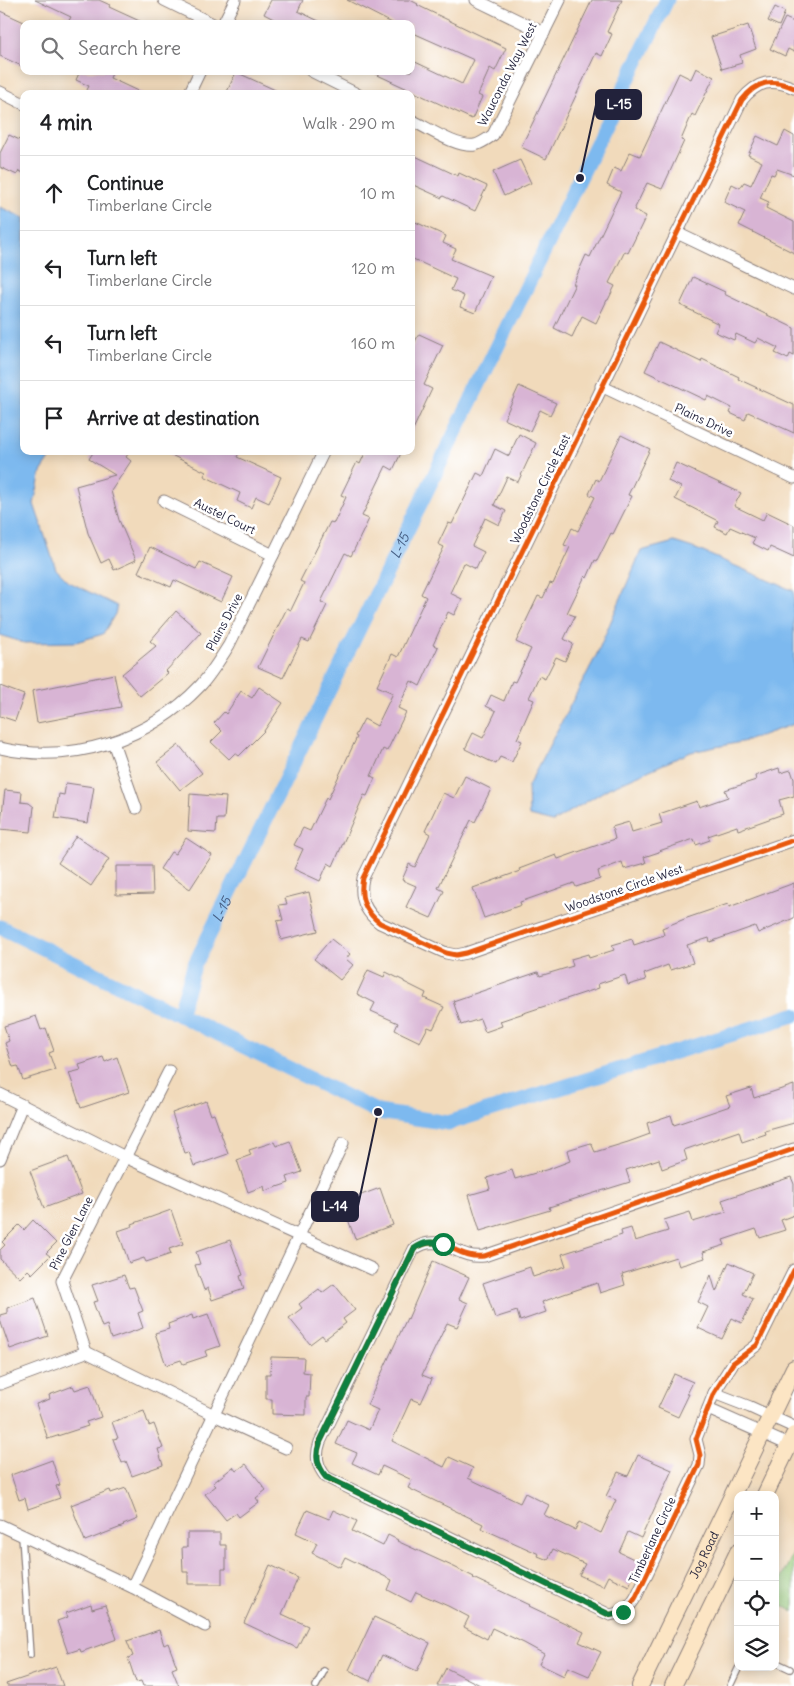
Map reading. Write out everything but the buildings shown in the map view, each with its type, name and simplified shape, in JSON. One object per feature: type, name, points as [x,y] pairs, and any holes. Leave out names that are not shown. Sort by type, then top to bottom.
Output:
[{"type":"main road","name":"Jog Road","points":[[640,1686],[794,1368]]},
{"type":"main road","points":[[767,1491],[792,1440]]},
{"type":"main road","points":[[673,1686],[734,1560]]},
{"type":"street","points":[[164,0],[205,20]]},
{"type":"street","points":[[225,20],[235,0]]},
{"type":"street","points":[[476,0],[544,33]]},
{"type":"street","name":"Wauconda Way West","points":[[415,122],[465,145],[485,141],[493,135],[560,0]]},
{"type":"street","points":[[191,90],[198,75]]},
{"type":"street","points":[[318,75],[349,90]]},
{"type":"street","name":"Woodstone Circle East","points":[[460,954],[446,954],[372,917],[366,909],[361,894],[363,878],[742,100],[748,92],[767,82],[778,82],[794,88]]},
{"type":"street","points":[[0,92],[20,102]]},
{"type":"street","points":[[677,233],[794,289]]},
{"type":"street","name":"Plains Drive","points":[[602,386],[794,478]]},
{"type":"street","name":"Plains Drive","points":[[0,748],[34,753],[64,753],[93,748],[129,736],[155,722],[179,705],[200,685],[229,645],[322,455]]},
{"type":"street","name":"Austel Court","points":[[164,501],[274,554]]},
{"type":"street","points":[[113,742],[136,808]]},
{"type":"street","name":"Woodstone Circle West","points":[[460,954],[794,840]]},
{"type":"street","name":"Pine Glen Lane","points":[[86,1352],[62,1280],[168,1071]]},
{"type":"street","points":[[0,1094],[125,1157],[372,1269]]},
{"type":"street","points":[[0,1159],[22,1105]]},
{"type":"street","points":[[132,1588],[342,1143]]},
{"type":"street","name":"Timberlane Circle","points":[[794,1149],[484,1256],[475,1257],[433,1242],[423,1243],[414,1249],[316,1451],[320,1470],[326,1477],[610,1615],[623,1612],[631,1606],[645,1580],[699,1465],[700,1456],[696,1439],[714,1394],[732,1363],[757,1345],[794,1270]]},
{"type":"street","points":[[0,1384],[86,1352],[286,1448]]},
{"type":"street","points":[[714,1394],[770,1416],[794,1428]]},
{"type":"street","points":[[708,1409],[762,1433],[792,1440]]},
{"type":"street","points":[[0,1526],[132,1588],[205,1626]]},
{"type":"lane","points":[[22,1536],[30,1655]]},
{"type":"lane","points":[[779,1664],[790,1669]]},
{"type":"lane","points":[[316,1686],[324,1670]]},
{"type":"lane","points":[[730,1686],[737,1671]]},
{"type":"green space","points":[[794,1552],[794,1612],[779,1603],[779,1583]]},
{"type":"water","points":[[0,207],[20,216],[20,455],[52,455],[41,472],[34,504],[56,569],[69,582],[117,606],[115,614],[103,634],[76,642],[24,643],[0,635]]},
{"type":"water","points":[[674,542],[696,549],[794,591],[794,724],[746,741],[691,752],[609,788],[553,822],[529,816],[528,786],[596,656],[641,551]]},
{"type":"waterway","name":"L-15","points":[[179,1015],[194,966],[667,0]]},
{"type":"waterway","points":[[0,927],[378,1112],[448,1123],[794,1015]]},
{"type":"cycle path","points":[[794,88],[779,83],[765,83],[753,89],[742,100],[363,878],[362,897],[370,914],[380,923],[446,953],[456,955],[794,840]]},
{"type":"cycle path","points":[[794,1149],[484,1256],[465,1254],[441,1244],[433,1243],[424,1244],[414,1249],[320,1442],[317,1456],[319,1465],[326,1477],[610,1615],[619,1613],[628,1607],[636,1597],[699,1465],[700,1455],[696,1439],[714,1393],[733,1363],[757,1345],[794,1270]]},
{"type":"place","name":"L-15","points":[[580,178]]},
{"type":"place","name":"L-14","points":[[378,1112]]},
{"type":"route","points":[[443,1244],[423,1243],[414,1249],[316,1451],[320,1470],[326,1477],[610,1615],[623,1612]]}]
